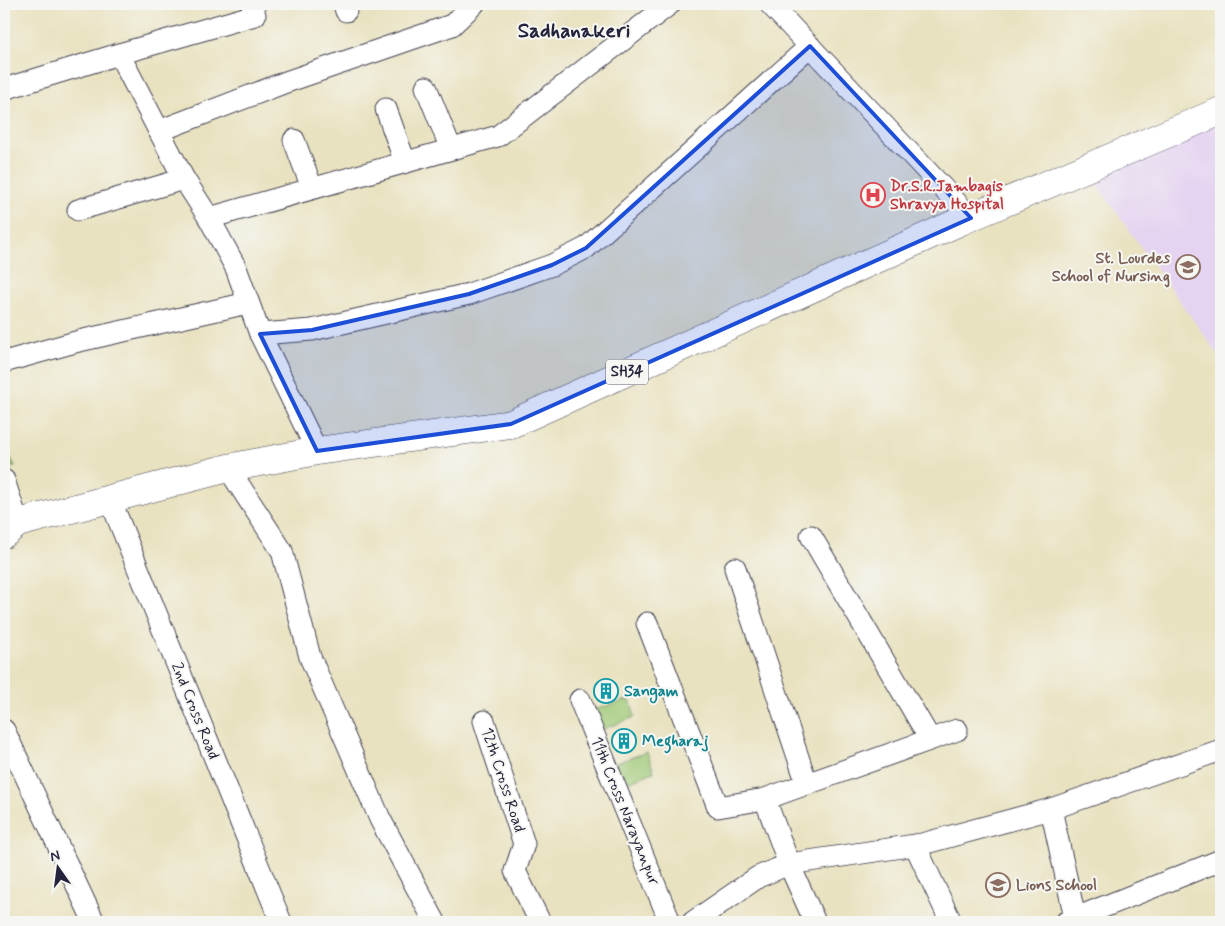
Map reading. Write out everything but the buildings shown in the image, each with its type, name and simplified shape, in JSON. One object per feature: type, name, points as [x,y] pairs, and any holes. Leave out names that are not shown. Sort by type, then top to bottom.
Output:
[{"type":"main road","name":"SH34","points":[[11,529],[228,468],[317,451],[511,424],[971,218],[1221,111]]},
{"type":"street","points":[[4,89],[255,15],[252,4]]},
{"type":"street","points":[[446,4],[452,25]]},
{"type":"street","points":[[159,131],[286,82],[452,25],[474,4]]},
{"type":"street","points":[[209,218],[498,136],[670,4]]},
{"type":"street","points":[[770,4],[971,218]]},
{"type":"street","points":[[260,334],[312,330],[469,294],[552,265],[586,248],[810,46]]},
{"type":"street","points":[[119,54],[184,179],[209,218],[236,268],[260,334],[317,451]]},
{"type":"street","points":[[426,87],[450,149]]},
{"type":"street","points":[[386,109],[405,162]]},
{"type":"street","points":[[294,140],[312,188]]},
{"type":"street","points":[[78,210],[184,179]]},
{"type":"street","points":[[4,362],[79,341],[248,303]]},
{"type":"street","points":[[228,468],[282,551],[310,658],[380,819],[435,922]]},
{"type":"street","points":[[4,480],[11,529]]},
{"type":"street","name":"2nd Cross Road","points":[[110,500],[280,922]]},
{"type":"street","points":[[811,536],[930,739]]},
{"type":"street","points":[[735,568],[807,784]]},
{"type":"street","points":[[647,623],[718,807],[765,799],[957,730]]},
{"type":"street","name":"11th Cross Narayanpur","points":[[580,700],[670,922]]},
{"type":"street","name":"12th Cross Road","points":[[484,721],[524,844],[514,871],[540,922]]},
{"type":"street","points":[[4,730],[94,922]]},
{"type":"street","points":[[693,922],[758,877],[789,864],[915,845],[1051,809],[1221,750]]},
{"type":"street","points":[[765,799],[789,864],[815,922]]},
{"type":"street","points":[[1051,809],[1072,921],[1221,860]]},
{"type":"street","points":[[915,845],[951,922]]},
{"type":"highlighted area","points":[[810,46],[971,218],[511,424],[317,451],[260,334],[312,330],[469,294],[552,265],[586,248]]},
{"type":"shaded area","name":"St. Lourdes School of Nursing","points":[[1221,119],[1221,359],[1089,174]]},
{"type":"green space","points":[[4,445],[15,466],[4,471]]},
{"type":"green space","points":[[630,699],[635,717],[598,731],[590,711]]},
{"type":"green space","points":[[647,752],[654,772],[620,785],[613,764]]},
{"type":"place","name":"Dr.S.R.Jambagis Shravya Hospital","points":[[873,195]]},
{"type":"place","name":"St. Lourdes School of Nursing","points":[[1188,267]]},
{"type":"place","name":"Sangam","points":[[606,691]]},
{"type":"place","name":"Megharaj","points":[[624,741]]},
{"type":"place","name":"Lions School","points":[[998,885]]},
{"type":"district","name":"Sadhanakeri","points":[[574,31]]}]
